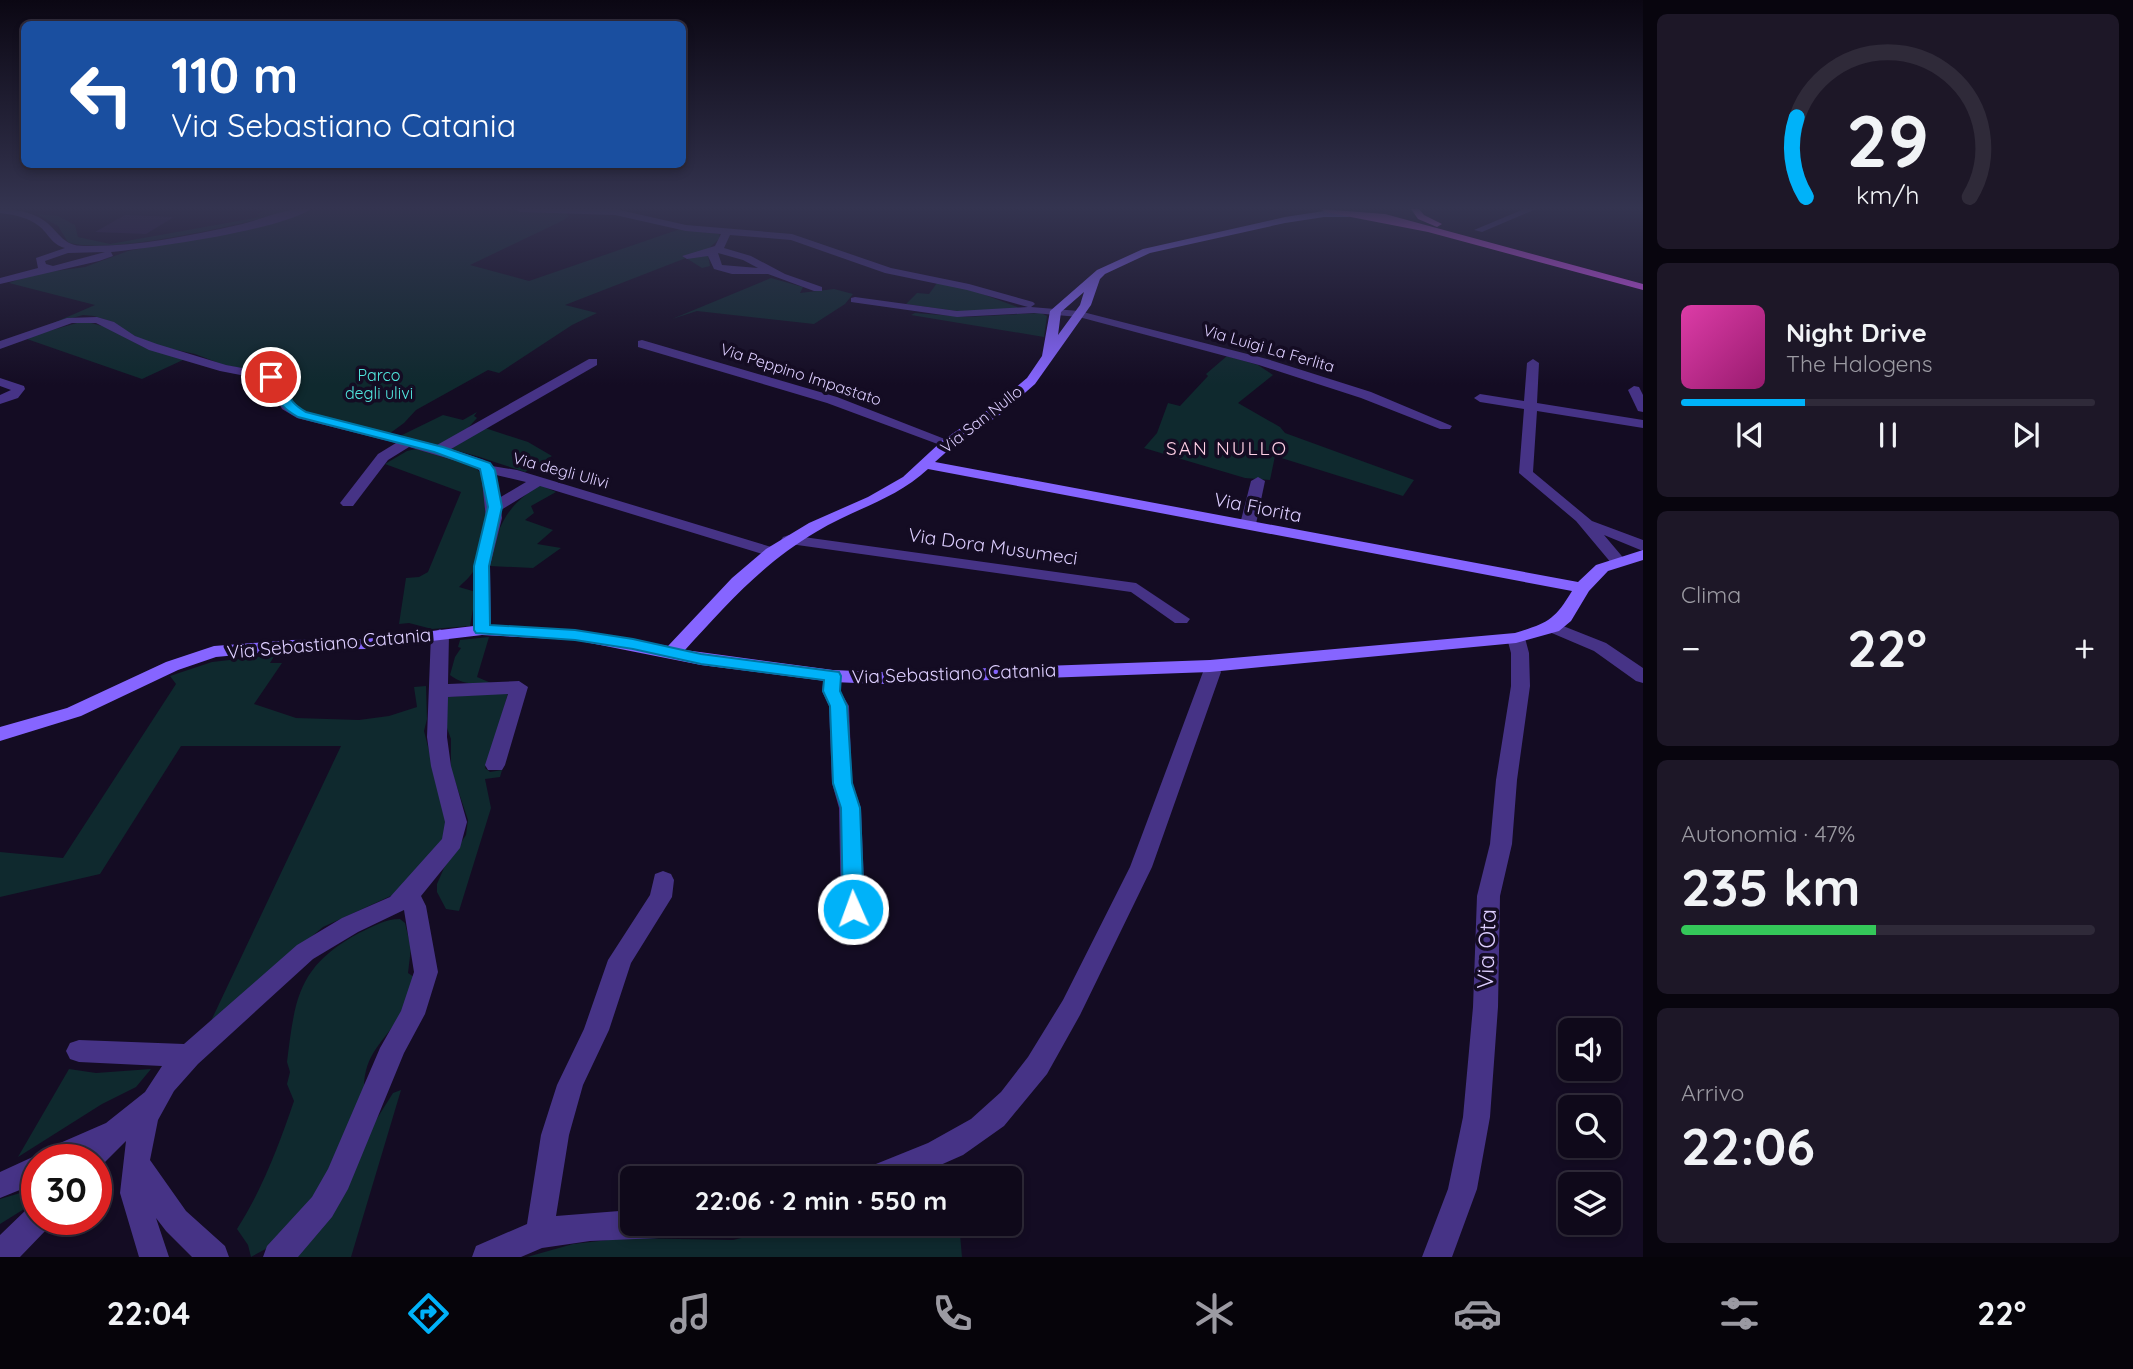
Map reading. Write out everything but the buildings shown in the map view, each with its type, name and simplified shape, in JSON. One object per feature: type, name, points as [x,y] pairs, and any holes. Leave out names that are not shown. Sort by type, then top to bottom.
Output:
[{"type":"main road","points":[[1056,311],[1095,277],[1110,268]]},
{"type":"main road","points":[[1573,268],[1643,287]]},
{"type":"main road","points":[[1598,268],[1643,280]]},
{"type":"main road","points":[[1048,356],[1074,322],[1095,277]]},
{"type":"main road","name":"Via San Nullo","points":[[673,652],[744,575],[772,552],[832,516],[889,492],[927,465],[948,443],[996,411],[1023,388],[1037,374],[1048,356],[1056,311]]},
{"type":"main road","name":"Via Fiorita","points":[[927,465],[1582,588]]},
{"type":"main road","points":[[1553,627],[1564,617],[1582,588],[1601,568],[1641,552]]},
{"type":"main road","name":"Via Sebastiano Catania","points":[[0,734],[74,712],[172,666],[214,652],[291,645],[365,644],[482,630],[575,635],[701,659],[833,676],[880,678],[1210,666],[1516,638],[1553,627]]},
{"type":"street","points":[[0,281],[25,268]]},
{"type":"street","points":[[0,281],[54,268]]},
{"type":"street","points":[[719,268],[732,271],[768,271]]},
{"type":"street","points":[[763,268],[818,289]]},
{"type":"street","points":[[880,268],[969,287],[1056,311],[1074,322],[1216,359]]},
{"type":"street","points":[[855,300],[957,314],[1056,311]]},
{"type":"street","name":"Via degli Ulivi","points":[[0,345],[71,320],[102,321],[153,347],[224,368],[271,377],[277,383],[287,406],[302,415],[439,450],[479,463],[488,470],[512,472],[772,552]]},
{"type":"street","points":[[1053,328],[1074,322]]},
{"type":"street","name":"Via Luigi La Ferlita","points":[[1074,322],[1262,362],[1366,395],[1445,426]]},
{"type":"street","name":"Via Peppino Impastato","points":[[642,344],[832,400],[948,443]]},
{"type":"street","points":[[439,450],[593,362]]},
{"type":"street","points":[[1533,363],[1526,473],[1581,518],[1641,552]]},
{"type":"street","points":[[0,382],[19,389],[13,395],[0,400]]},
{"type":"street","points":[[1634,390],[1643,408]]},
{"type":"street","points":[[1480,397],[1643,424]]},
{"type":"street","points":[[348,503],[383,457],[407,442]]},
{"type":"street","points":[[482,630],[482,566],[495,507],[488,470]]},
{"type":"street","points":[[495,507],[538,481]]},
{"type":"street","points":[[1248,524],[1258,481]]},
{"type":"street","points":[[1581,518],[1618,561]]},
{"type":"street","name":"Via Dora Musumeci","points":[[789,540],[1136,588],[1181,619]]},
{"type":"street","points":[[1553,627],[1600,647],[1643,677]]},
{"type":"street","points":[[105,1144],[154,1098],[189,1056],[305,952],[350,925],[397,903],[408,894],[435,864],[456,832],[437,737],[440,634]]},
{"type":"street","name":"Via Ota","points":[[1437,1257],[1451,1230],[1466,1183],[1474,1145],[1487,969],[1485,922],[1490,883],[1499,853],[1518,692],[1521,652],[1516,638]]},
{"type":"street","points":[[906,1166],[942,1152],[971,1136],[993,1117],[1037,1068],[1063,1025],[1136,878],[1155,832],[1185,738],[1212,672],[1210,666]]},
{"type":"street","points":[[833,676],[831,691],[839,706],[842,783],[850,808],[853,909]]},
{"type":"street","points":[[438,691],[519,687],[495,765]]},
{"type":"street","points":[[541,1233],[542,1210],[555,1135],[570,1085],[596,1030],[620,960],[661,897],[663,880]]},
{"type":"street","points":[[278,1257],[322,1207],[338,1179],[393,1048],[412,1014],[426,972],[415,906],[408,894]]},
{"type":"street","points":[[79,1051],[189,1056]]},
{"type":"street","points":[[154,1098],[139,1139],[134,1193],[154,1257]]},
{"type":"street","points":[[88,1144],[118,1130]]},
{"type":"street","points":[[136,1164],[176,1222],[214,1257]]},
{"type":"street","points":[[2,1185],[21,1176]]},
{"type":"street","points":[[487,1257],[541,1233],[620,1225]]},
{"type":"street","points":[[0,1256],[21,1235]]},
{"type":"green space","name":"Parco degli ulivi","points":[[80,268],[480,268],[529,281],[568,268],[661,268],[565,305],[597,313],[572,325],[499,373],[488,370],[416,410],[389,434],[314,415],[294,407],[284,390],[287,379],[276,374],[224,365],[195,354],[167,348],[135,337],[113,322],[94,316],[83,315],[51,324],[95,305],[9,283],[33,274]]},
{"type":"green space","points":[[771,278],[803,287],[800,293],[834,289],[853,294],[845,304],[814,324],[697,311],[672,319]]},
{"type":"green space","points":[[937,283],[969,289],[1023,309],[964,312],[906,304],[917,293],[929,294]]},
{"type":"green space","points":[[915,313],[967,317],[1041,313],[1047,316],[1044,337],[911,315]]},
{"type":"green space","points":[[84,321],[109,328],[143,347],[185,359],[142,379],[24,338]]},
{"type":"green space","points":[[1227,356],[1258,365],[1273,375],[1238,403],[1280,427],[1285,433],[1414,480],[1403,496],[1275,456],[1270,480],[1245,478],[1144,448],[1157,433],[1168,403],[1180,406],[1208,376],[1206,374]]},
{"type":"green space","points":[[477,412],[474,416],[477,418],[467,429],[440,445],[400,436],[443,415],[463,420]]},
{"type":"green space","points":[[485,428],[528,442],[552,456],[525,472],[450,449]]},
{"type":"green space","points":[[416,449],[457,457],[472,464],[482,478],[486,504],[484,534],[474,570],[459,587],[476,592],[470,626],[432,629],[409,623],[399,624],[406,578],[419,577],[428,572],[461,492],[385,464],[407,451]]},
{"type":"green space","points":[[540,485],[556,492],[531,506],[534,513],[525,520],[553,530],[537,544],[561,548],[533,568],[489,566],[504,519],[518,501]]},
{"type":"green space","points":[[489,637],[477,677],[491,683],[464,682],[450,675],[455,657],[461,648],[458,647],[460,640]]},
{"type":"green space","points":[[275,655],[270,663],[282,663],[254,704],[296,718],[359,720],[389,716],[417,707],[414,687],[426,686],[427,719],[424,731],[448,826],[447,836],[395,894],[323,927],[211,1021],[341,746],[181,746],[100,874],[0,897],[0,852],[63,858],[176,684],[170,676],[212,662]]},
{"type":"green space","points":[[508,693],[485,768],[490,772],[502,770],[500,777],[485,779],[491,808],[459,911],[446,909],[437,892],[437,884],[444,868],[466,835],[468,820],[451,769],[446,697]]},
{"type":"green space","points":[[400,919],[405,923],[411,948],[408,973],[414,977],[405,1005],[368,1064],[364,1088],[318,1193],[273,1245],[251,1257],[248,1245],[237,1229],[269,1167],[294,1101],[287,1084],[290,1072],[287,1062],[293,1019],[303,986],[323,958],[339,945],[379,924]]},
{"type":"green space","points":[[69,1069],[96,1073],[151,1069],[136,1087],[102,1104],[39,1144],[26,1144]]},
{"type":"green space","points":[[401,1090],[351,1257],[290,1257],[393,1093]]},
{"type":"green space","points":[[21,1193],[21,1211],[0,1224],[0,1199]]},
{"type":"green space","points":[[750,1236],[960,1236],[962,1257],[527,1257],[573,1244],[626,1238],[733,1240]]},
{"type":"district","name":"SAN NULLO","points":[[1227,448]]},
{"type":"route","points":[[271,377],[276,380],[287,406],[302,415],[439,450],[485,466],[495,507],[482,566],[482,630],[575,635],[701,659],[833,676],[831,691],[839,706],[842,783],[850,808],[853,909]]}]
